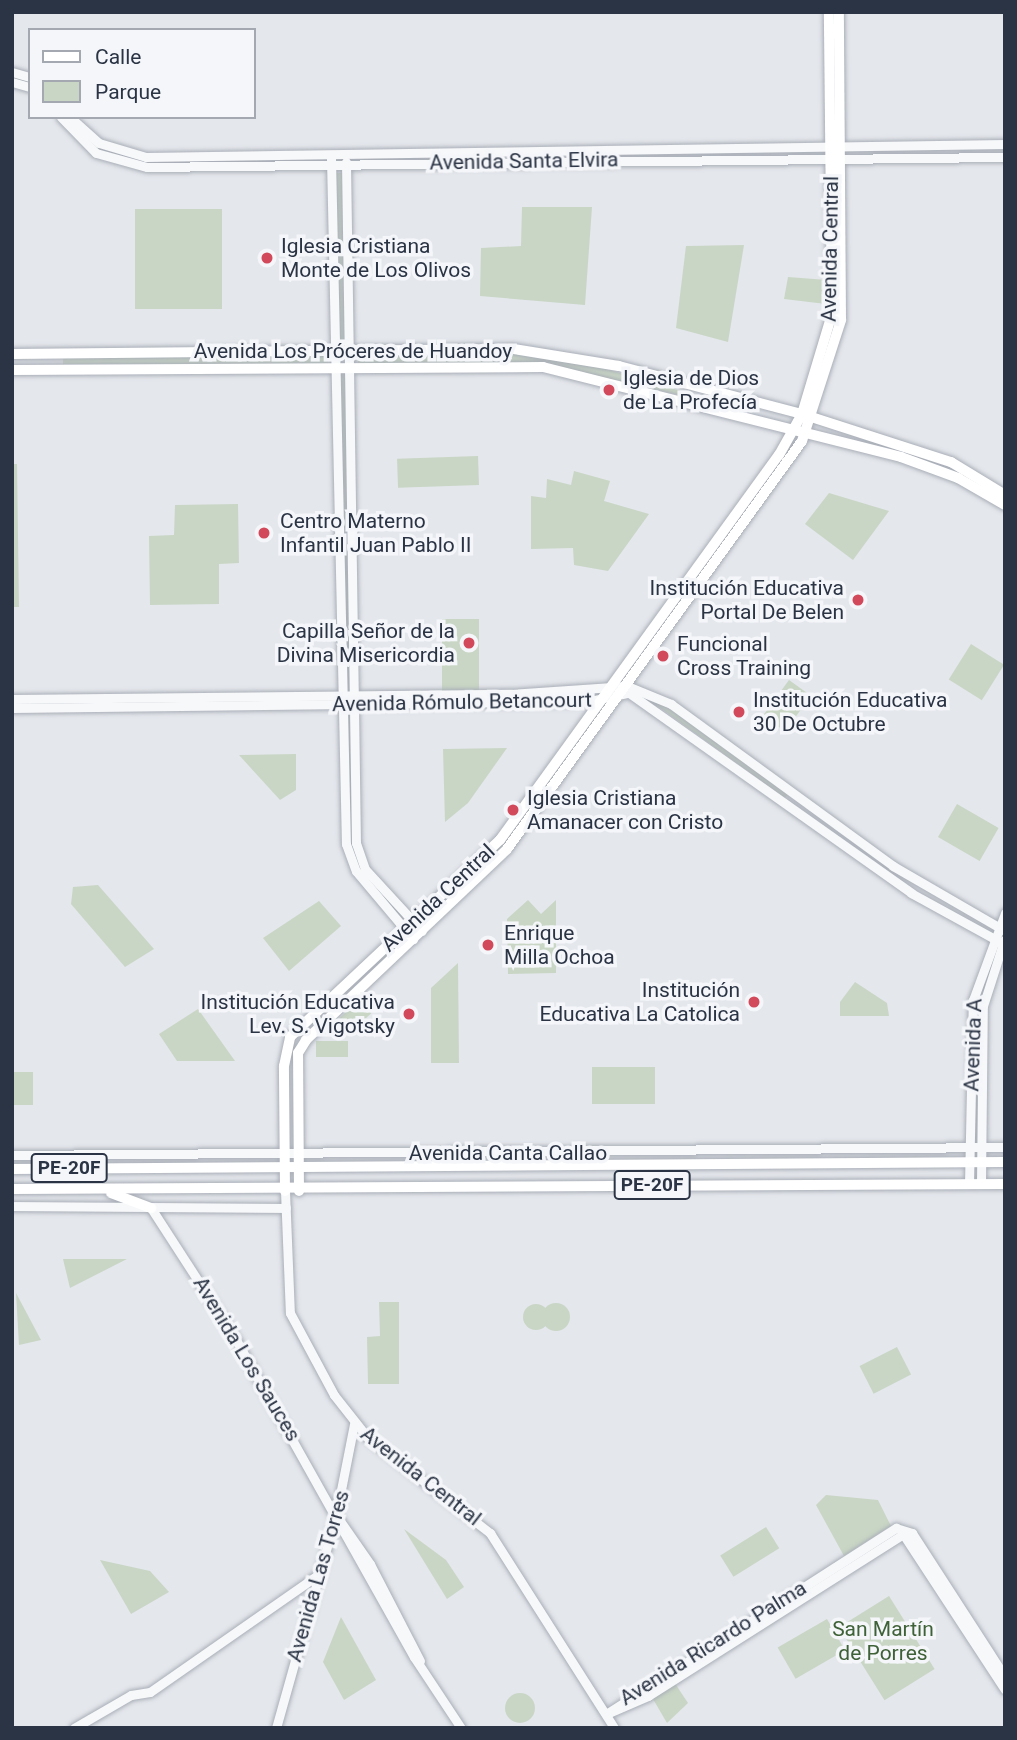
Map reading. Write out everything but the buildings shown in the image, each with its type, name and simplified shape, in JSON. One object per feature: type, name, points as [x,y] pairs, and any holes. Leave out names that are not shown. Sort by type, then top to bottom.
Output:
[{"type":"main road","name":"Avenida Central","points":[[828,12],[836,153]]},
{"type":"main road","name":"Avenida Central","points":[[299,1191],[298,1054],[422,930],[508,849],[801,428],[832,314],[839,12]]},
{"type":"main road","name":"Avenida Los Próceres de Huandoy","points":[[12,354],[480,347],[552,354],[806,415],[951,462],[1005,495]]},
{"type":"main road","name":"Avenida Los Próceres de Huandoy","points":[[12,370],[345,365],[543,367],[801,428],[933,467],[1005,505]]},
{"type":"main road","name":"Avenida Central","points":[[285,1191],[290,1037],[500,841],[602,699],[619,690],[801,428]]},
{"type":"main road","name":"Avenida Canta Callao","points":[[12,1168],[285,1160],[346,1165],[1005,1162]]},
{"type":"main road","points":[[285,1191],[298,1163]]},
{"type":"main road","name":"Avenida Canta Callao","points":[[12,1189],[299,1191],[1005,1184]]},
{"type":"main road","points":[[94,1189],[151,1208]]},
{"type":"street","name":"Avenida Santa Elvira","points":[[63,119],[96,153],[132,165],[497,162],[836,153],[1005,144]]},
{"type":"street","name":"Avenida Santa Elvira","points":[[72,119],[94,140],[133,155],[497,151],[1005,157]]},
{"type":"street","points":[[497,151],[497,162]]},
{"type":"street","points":[[331,154],[337,349],[345,365]]},
{"type":"street","points":[[346,154],[349,349],[345,365],[348,852],[413,939]]},
{"type":"street","name":"Avenida Rómulo Betancourt","points":[[619,690],[642,697],[911,893],[992,939],[1003,941]]},
{"type":"street","name":"Avenida Rómulo Betancourt","points":[[12,708],[619,690],[671,704],[893,866],[1001,930]]},
{"type":"street","name":"Avenida Rómulo Betancourt","points":[[12,699],[602,699]]},
{"type":"street","points":[[349,700],[359,854],[422,930]]},
{"type":"street","name":"Avenida A","points":[[969,1184],[972,1000],[992,939],[1001,930],[1005,913]]},
{"type":"street","name":"Avenida A","points":[[982,1184],[983,1006],[1003,941]]},
{"type":"street","name":"Avenida Canta Callao","points":[[298,1163],[1005,1147]]},
{"type":"street","name":"Avenida Canta Callao","points":[[12,1155],[285,1160]]},
{"type":"street","name":"Avenida Central","points":[[285,1191],[290,1312],[354,1424],[490,1532],[614,1728]]},
{"type":"street","points":[[12,1206],[286,1208]]},
{"type":"street","name":"Avenida Los Sauces","points":[[151,1208],[461,1728]]},
{"type":"street","name":"Avenida Las Torres","points":[[276,1728],[336,1515],[354,1424]]},
{"type":"street","points":[[904,1531],[1005,1677]]},
{"type":"street","points":[[904,1531],[1005,1690]]},
{"type":"street","name":"Avenida Ricardo Palma","points":[[606,1714],[648,1696],[904,1531]]},
{"type":"street","points":[[74,1728],[131,1695],[149,1692],[319,1573]]},
{"type":"green space","points":[[335,173],[344,173],[347,340],[338,340]]},
{"type":"green space","points":[[522,207],[592,207],[585,305],[480,296],[481,248],[521,246]]},
{"type":"green space","points":[[135,209],[222,209],[222,309],[135,309]]},
{"type":"green space","points":[[744,245],[728,342],[676,328],[686,246]]},
{"type":"green space","points":[[788,277],[827,280],[826,304],[784,299]]},
{"type":"green space","points":[[513,353],[586,363],[752,412],[545,364],[358,363],[357,355]]},
{"type":"green space","points":[[63,356],[328,356],[328,364],[63,364]]},
{"type":"green space","points":[[341,375],[347,376],[348,528],[343,528]]},
{"type":"green space","points":[[478,456],[479,485],[398,488],[397,459]]},
{"type":"green space","points":[[12,464],[17,464],[19,607],[12,607]]},
{"type":"green space","points":[[574,471],[610,481],[604,501],[649,514],[608,571],[574,565],[573,548],[531,549],[531,496],[546,498],[547,479],[571,485]]},
{"type":"green space","points":[[829,493],[889,511],[853,560],[805,524]]},
{"type":"green space","points":[[238,504],[239,563],[219,564],[219,604],[150,605],[149,536],[174,535],[175,505]]},
{"type":"green space","points":[[343,543],[349,543],[352,687],[346,687]]},
{"type":"green space","points":[[442,619],[479,619],[479,691],[442,691]]},
{"type":"green space","points":[[971,644],[1004,665],[982,700],[949,680]]},
{"type":"green space","points":[[789,680],[811,696],[785,731],[763,716]]},
{"type":"green space","points":[[648,699],[671,708],[788,794],[785,798]]},
{"type":"green space","points":[[345,707],[352,708],[357,857],[402,920],[357,869],[349,842]]},
{"type":"green space","points":[[507,748],[468,803],[445,822],[443,749]]},
{"type":"green space","points":[[296,754],[296,790],[280,800],[239,755]]},
{"type":"green space","points":[[957,804],[999,828],[980,861],[938,837]]},
{"type":"green space","points":[[98,885],[154,949],[125,967],[71,904],[73,887]]},
{"type":"green space","points":[[528,900],[541,914],[556,900],[556,973],[508,974],[507,919]]},
{"type":"green space","points":[[319,901],[341,926],[289,971],[263,938]]},
{"type":"green space","points":[[458,963],[459,1063],[431,1063],[431,988]]},
{"type":"green space","points":[[855,982],[887,1003],[889,1016],[840,1016],[840,1002]]},
{"type":"green space","points":[[359,1000],[371,1013],[347,1036],[335,1023]]},
{"type":"green space","points":[[198,1009],[235,1061],[177,1061],[159,1034]]},
{"type":"green space","points":[[316,1041],[348,1041],[348,1057],[316,1057]]},
{"type":"green space","points":[[592,1067],[655,1067],[655,1104],[592,1104]]},
{"type":"green space","points":[[12,1072],[33,1072],[33,1105],[12,1105]]},
{"type":"green space","points":[[63,1259],[127,1259],[70,1288]]},
{"type":"green space","points":[[16,1293],[41,1340],[19,1345]]},
{"type":"green space","points":[[379,1302],[399,1302],[399,1384],[368,1384],[367,1337],[380,1336]]},
{"type":"green space","points":[[556,1303],[566,1307],[570,1317],[566,1327],[556,1331],[546,1327],[542,1317],[546,1307]]},
{"type":"green space","points":[[536,1304],[545,1308],[549,1317],[545,1326],[536,1330],[527,1326],[523,1317],[527,1308]]},
{"type":"green space","points":[[897,1347],[911,1375],[874,1394],[860,1366]]},
{"type":"green space","points":[[826,1495],[878,1500],[891,1526],[844,1556],[816,1505]]},
{"type":"green space","points":[[766,1527],[779,1548],[733,1577],[720,1556]]},
{"type":"green space","points":[[404,1529],[446,1560],[464,1587],[447,1599]]},
{"type":"green space","points":[[100,1560],[150,1571],[169,1592],[131,1614]]},
{"type":"green space","name":"San Martín de Porres","points":[[889,1596],[935,1669],[885,1700],[839,1627]]},
{"type":"green space","points":[[341,1617],[376,1680],[344,1700],[323,1662]]},
{"type":"green space","points":[[827,1619],[845,1650],[796,1679],[778,1648]]},
{"type":"green space","points":[[674,1682],[688,1703],[667,1723],[653,1699]]},
{"type":"green space","points":[[520,1693],[530,1698],[535,1708],[530,1718],[520,1723],[510,1718],[505,1708],[510,1698]]},
{"type":"place","name":"Iglesia Cristiana Monte de Los Olivos","points":[[267,258]]},
{"type":"place","name":"Iglesia de Dios de La Profecía","points":[[609,390]]},
{"type":"place","name":"Centro Materno Infantil Juan Pablo II","points":[[264,533]]},
{"type":"place","name":"Institución Educativa Portal De Belen","points":[[858,600]]},
{"type":"place","name":"Capilla Señor de la Divina Misericordia","points":[[469,643]]},
{"type":"place","name":"Funcional Cross Training","points":[[663,656]]},
{"type":"place","name":"Institución Educativa 30 De Octubre","points":[[739,712]]},
{"type":"place","name":"Iglesia Cristiana Amanacer con Cristo","points":[[513,810]]},
{"type":"place","name":"Enrique Milla Ochoa","points":[[488,945]]},
{"type":"place","name":"Institución Educativa La Catolica","points":[[754,1002]]},
{"type":"place","name":"Institución Educativa Lev. S. Vigotsky","points":[[409,1014]]}]
